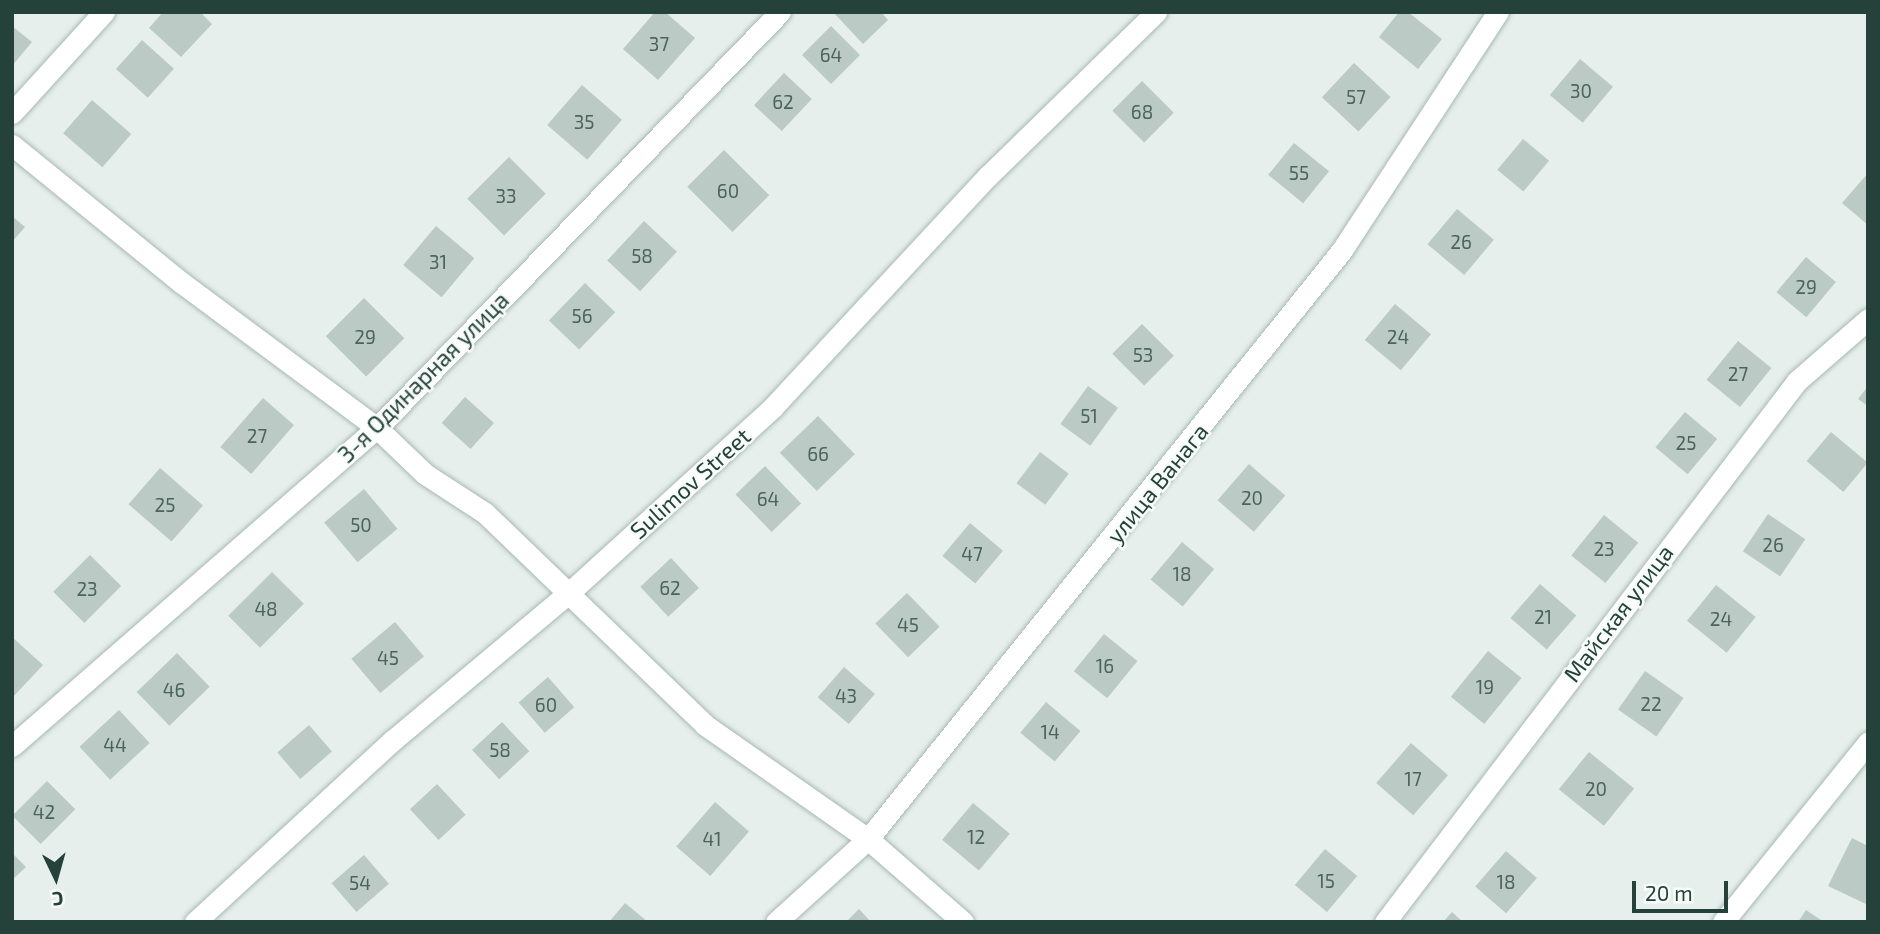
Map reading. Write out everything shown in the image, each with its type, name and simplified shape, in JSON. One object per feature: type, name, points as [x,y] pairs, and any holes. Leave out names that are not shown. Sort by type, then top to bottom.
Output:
[{"type":"street","points":[[12,113],[104,12]]},
{"type":"street","name":"3-я Одинарная улица","points":[[12,746],[377,428],[780,12]]},
{"type":"street","name":"Sulimov Street","points":[[195,922],[392,741],[571,591],[773,407],[988,176],[1156,12]]},
{"type":"street","name":"улица Ванага","points":[[776,922],[868,839],[1342,250],[1498,12]]},
{"type":"street","points":[[12,145],[182,283],[377,428],[425,474],[485,513],[571,591],[705,725],[868,839],[963,922]]},
{"type":"street","name":"Майская улица","points":[[1385,922],[1797,381],[1868,319]]},
{"type":"street","points":[[1723,922],[1868,742]]},
{"type":"building","points":[[163,12],[200,12],[212,24],[181,57],[149,28]]},
{"type":"building","points":[[655,12],[665,12],[695,38],[658,80],[623,49]]},
{"type":"building","points":[[833,12],[881,12],[888,20],[863,44]]},
{"type":"building","points":[[1399,12],[1408,12],[1442,39],[1418,69],[1379,37]]},
{"type":"building","points":[[12,26],[32,42],[12,66]]},
{"type":"building","points":[[831,26],[860,55],[831,84],[802,55]]},
{"type":"building","points":[[142,40],[174,69],[148,98],[116,69]]},
{"type":"building","points":[[1580,59],[1613,87],[1583,123],[1550,95]]},
{"type":"building","points":[[1354,63],[1391,97],[1359,131],[1322,97]]},
{"type":"building","points":[[784,73],[812,99],[782,131],[754,105]]},
{"type":"building","points":[[1142,81],[1174,113],[1144,143],[1112,111]]},
{"type":"building","points":[[582,85],[622,120],[587,160],[547,125]]},
{"type":"building","points":[[92,100],[131,134],[102,167],[63,133]]},
{"type":"building","points":[[1523,139],[1549,161],[1523,191],[1497,170]]},
{"type":"building","points":[[1294,143],[1329,171],[1303,203],[1268,175]]},
{"type":"building","points":[[724,150],[769,195],[732,232],[687,187]]},
{"type":"building","points":[[509,157],[546,194],[504,235],[467,199]]},
{"type":"building","points":[[1868,173],[1868,225],[1842,203]]},
{"type":"building","points":[[1457,209],[1494,240],[1464,275],[1427,244]]},
{"type":"building","points":[[12,216],[25,227],[12,242]]},
{"type":"building","points":[[644,221],[677,252],[640,291],[607,260]]},
{"type":"building","points":[[436,226],[474,258],[442,297],[403,265]]},
{"type":"building","points":[[1806,257],[1836,282],[1806,317],[1776,292]]},
{"type":"building","points":[[585,283],[615,312],[579,350],[549,320]]},
{"type":"building","points":[[364,298],[404,338],[366,376],[326,336]]},
{"type":"building","points":[[1395,304],[1431,334],[1401,370],[1365,340]]},
{"type":"building","points":[[1142,324],[1174,356],[1144,386],[1112,354]]},
{"type":"building","points":[[1738,341],[1771,368],[1740,407],[1707,380]]},
{"type":"building","points":[[1088,386],[1118,408],[1090,446],[1060,424]]},
{"type":"building","points":[[1868,386],[1868,406],[1858,399]]},
{"type":"building","points":[[465,397],[494,423],[471,449],[442,423]]},
{"type":"building","points":[[263,398],[294,425],[251,474],[220,447]]},
{"type":"building","points":[[1685,412],[1717,439],[1688,474],[1655,447]]},
{"type":"building","points":[[818,416],[855,454],[817,491],[780,453]]},
{"type":"building","points":[[1831,432],[1868,463],[1843,492],[1807,461]]},
{"type":"building","points":[[1040,452],[1069,474],[1045,505],[1017,483]]},
{"type":"building","points":[[1249,464],[1285,495],[1254,532],[1218,500]]},
{"type":"building","points":[[765,466],[801,503],[772,532],[736,494]]},
{"type":"building","points":[[160,468],[203,505],[172,542],[129,504]]},
{"type":"building","points":[[364,489],[397,529],[358,562],[324,522]]},
{"type":"building","points":[[1768,514],[1805,539],[1780,576],[1743,551]]},
{"type":"building","points":[[1604,515],[1638,543],[1605,583],[1571,555]]},
{"type":"building","points":[[970,523],[1003,551],[975,584],[942,556]]},
{"type":"building","points":[[1182,542],[1214,569],[1183,607],[1151,580]]},
{"type":"building","points":[[90,555],[121,586],[84,623],[53,592]]},
{"type":"building","points":[[671,558],[699,588],[668,617],[640,587]]},
{"type":"building","points":[[272,572],[304,604],[260,648],[228,616]]},
{"type":"building","points":[[1540,584],[1576,615],[1547,649],[1510,618]]},
{"type":"building","points":[[1716,585],[1756,617],[1727,653],[1687,621]]},
{"type":"building","points":[[907,593],[940,627],[908,657],[875,624]]},
{"type":"building","points":[[395,622],[424,656],[380,693],[351,659]]},
{"type":"building","points":[[1104,634],[1137,661],[1107,698],[1074,671]]},
{"type":"building","points":[[12,637],[43,665],[12,698]]},
{"type":"building","points":[[1488,651],[1521,678],[1484,724],[1451,697]]},
{"type":"building","points":[[177,653],[210,687],[169,726],[137,692]]},
{"type":"building","points":[[844,667],[875,694],[849,724],[818,697]]},
{"type":"building","points":[[1645,671],[1684,698],[1657,736],[1618,710]]},
{"type":"building","points":[[548,677],[574,707],[545,733],[519,703]]},
{"type":"building","points":[[1046,702],[1080,731],[1055,762],[1020,733]]},
{"type":"building","points":[[119,710],[150,743],[110,780],[80,747]]},
{"type":"building","points":[[502,722],[529,751],[499,779],[472,750]]},
{"type":"building","points":[[309,725],[332,751],[300,779],[277,753]]},
{"type":"building","points":[[1411,743],[1448,775],[1413,815],[1376,783]]},
{"type":"building","points":[[1589,752],[1634,789],[1604,826],[1559,789]]},
{"type":"building","points":[[47,781],[75,809],[41,844],[12,816]]},
{"type":"building","points":[[437,784],[466,815],[439,840],[410,809]]},
{"type":"building","points":[[715,802],[749,832],[710,876],[676,847]]},
{"type":"building","points":[[973,803],[1010,834],[979,871],[942,840]]},
{"type":"building","points":[[1852,838],[1868,846],[1868,905],[1828,886]]},
{"type":"building","points":[[1325,849],[1357,876],[1327,912],[1295,885]]},
{"type":"building","points":[[1506,851],[1537,878],[1506,913],[1475,886]]},
{"type":"building","points":[[12,853],[26,867],[12,880]]},
{"type":"building","points":[[364,855],[389,884],[356,912],[332,883]]},
{"type":"building","points":[[625,903],[648,922],[609,922]]},
{"type":"building","points":[[859,909],[871,922],[846,922]]},
{"type":"building","points":[[1806,910],[1824,922],[1798,922]]},
{"type":"building","points":[[1452,912],[1463,922],[1443,922]]}]
